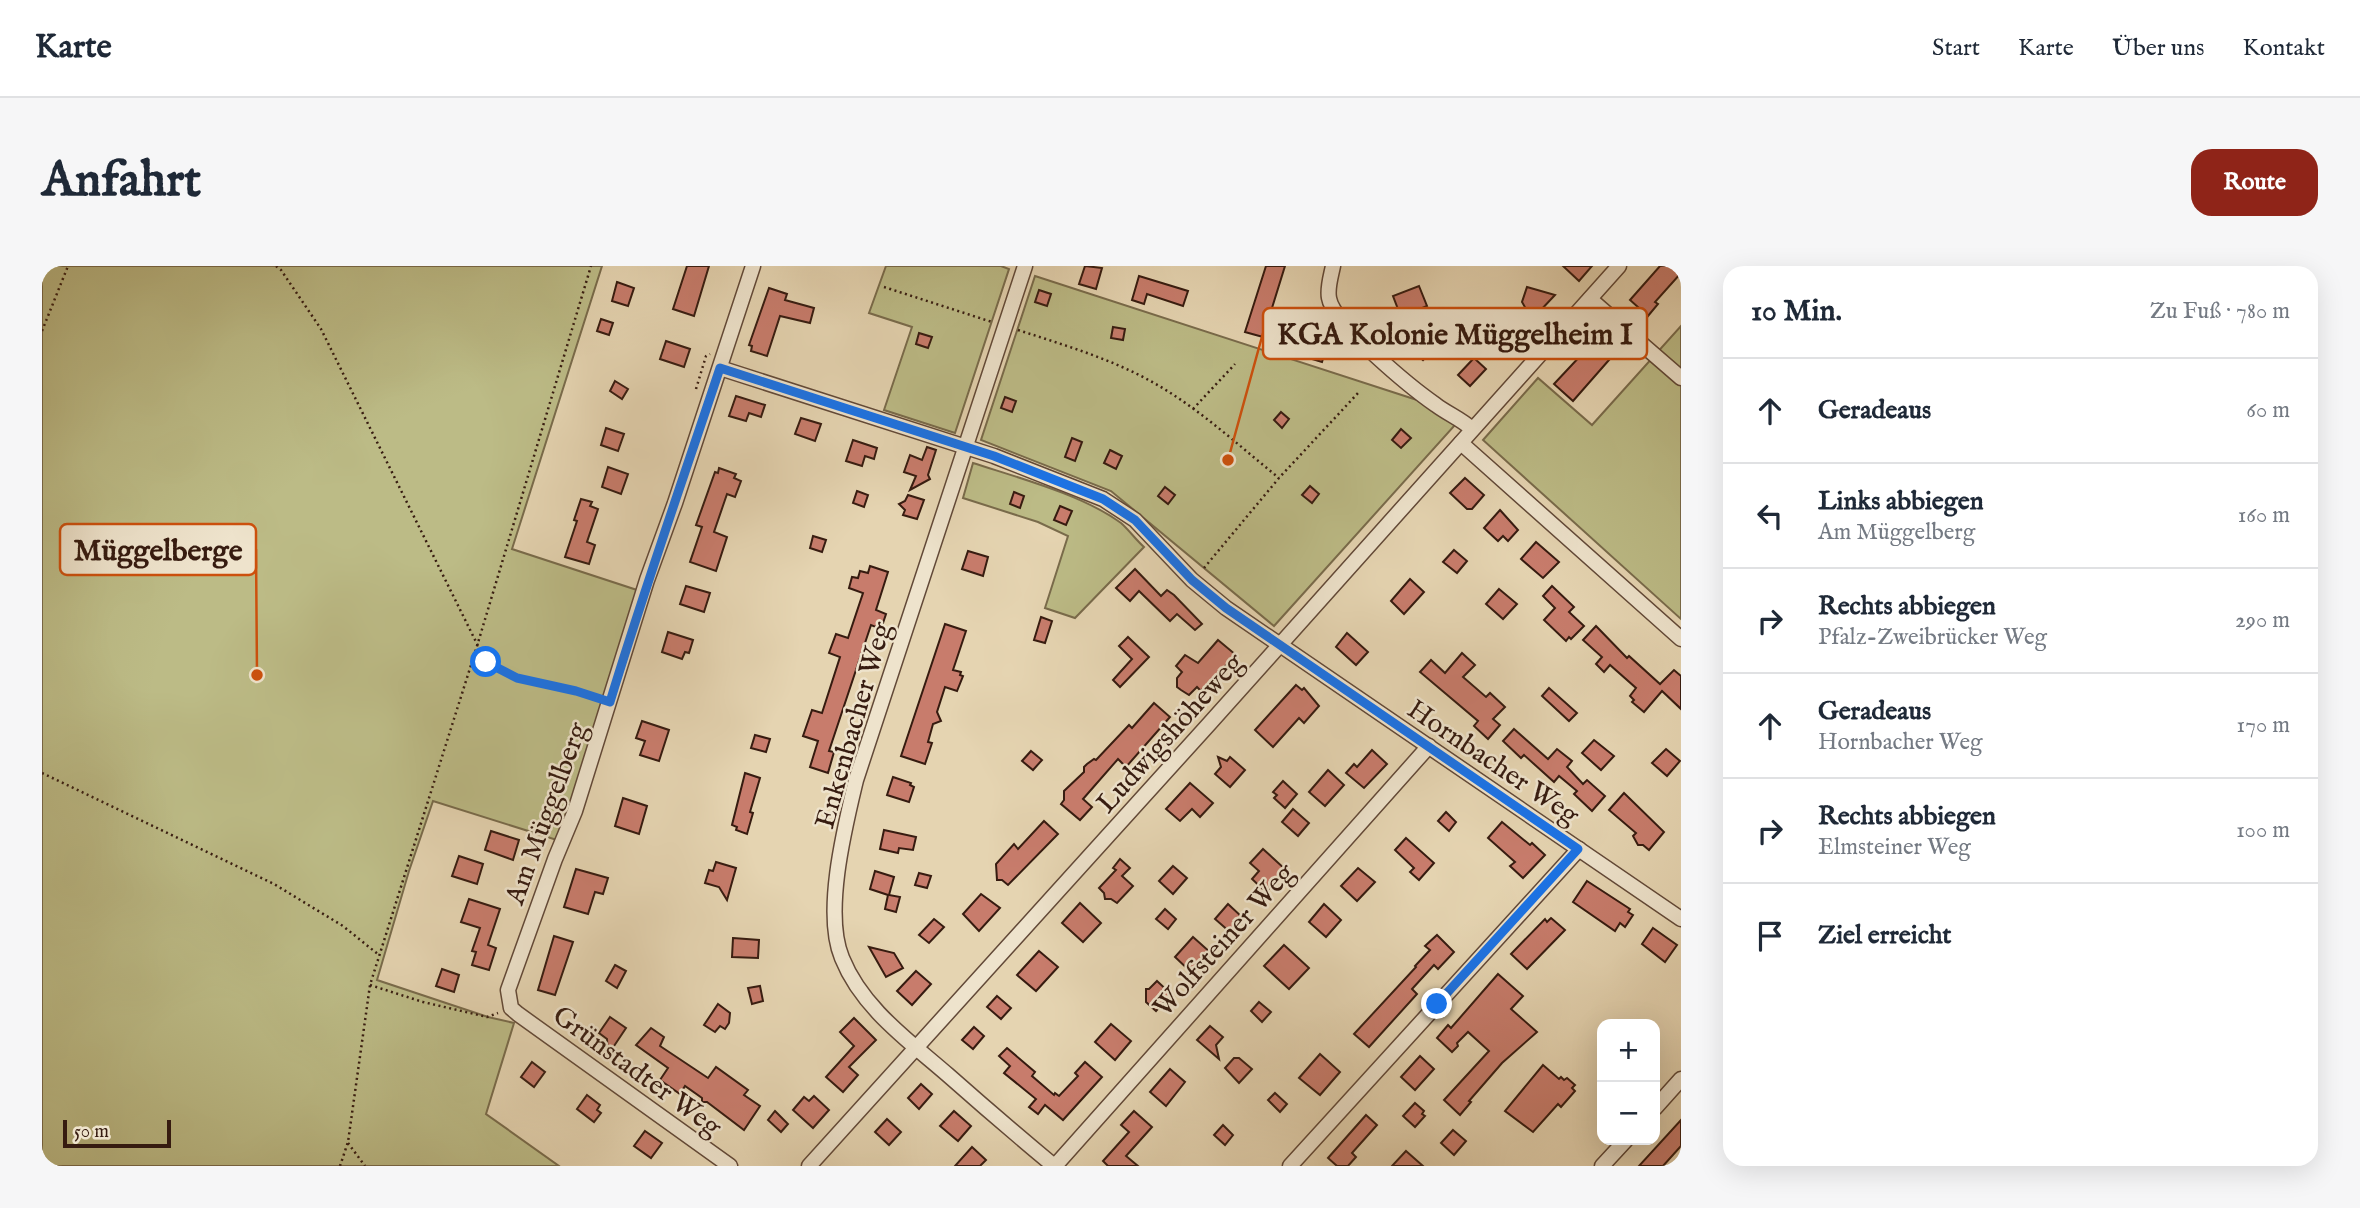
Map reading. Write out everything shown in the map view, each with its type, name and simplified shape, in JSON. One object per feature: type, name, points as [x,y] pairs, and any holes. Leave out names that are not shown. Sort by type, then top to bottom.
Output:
[{"type":"street","name":"Am Müggelberg","points":[[515,1011],[508,990],[575,811],[647,580],[676,503],[752,266]]},
{"type":"street","name":"Enkenbacher Weg","points":[[1025,266],[856,779],[838,865],[836,930],[841,957],[859,989],[888,1023],[1054,1166]]},
{"type":"street","points":[[1333,266],[1329,300],[1342,323],[1420,393],[1472,429]]},
{"type":"street","name":"Ludwigshöheweg","points":[[809,1166],[1619,266]]},
{"type":"street","points":[[1590,299],[1681,378]]},
{"type":"street","name":"Hornbacher Weg","points":[[720,368],[965,447],[1103,499],[1135,520],[1209,595],[1681,919]]},
{"type":"street","points":[[1461,443],[1681,639]]},
{"type":"street","name":"Wolfsteiner Weg","points":[[1054,1166],[1429,746]]},
{"type":"street","points":[[1290,1166],[1578,849]]},
{"type":"street","name":"Grünstadter Weg","points":[[515,1011],[730,1166]]},
{"type":"street","points":[[1660,1102],[1681,1079]]},
{"type":"street","points":[[1602,1166],[1621,1145]]},
{"type":"path","points":[[42,331],[68,266]]},
{"type":"path","points":[[276,266],[321,329],[486,662],[517,678],[576,691],[610,702]]},
{"type":"path","points":[[340,1166],[348,1142],[370,985],[477,646],[591,267]]},
{"type":"path","points":[[884,287],[992,322]]},
{"type":"path","points":[[1018,330],[1127,370],[1155,384],[1193,409],[1279,478]]},
{"type":"path","points":[[1193,409],[1235,364]]},
{"type":"path","points":[[1205,568],[1279,478],[1359,392]]},
{"type":"path","points":[[42,774],[274,884],[343,926],[379,955]]},
{"type":"path","points":[[370,985],[424,1002],[487,1017],[515,1011]]},
{"type":"path","points":[[348,1142],[365,1166]]},
{"type":"shaded area","points":[[42,266],[602,266],[512,549],[640,591],[560,841],[433,801],[377,980],[514,1023],[486,1114],[559,1166],[42,1166]]},
{"type":"shaded area","points":[[886,266],[1001,266],[1009,269],[955,433],[884,410],[912,327],[869,313]]},
{"type":"shaded area","points":[[1035,276],[1417,400],[1455,425],[1274,626],[1111,491],[981,440]]},
{"type":"shaded area","points":[[1681,326],[1681,619],[1483,440],[1538,378],[1592,425]]},
{"type":"shaded area","points":[[973,463],[1050,488],[1088,504],[1121,523],[1144,547],[1075,618],[1045,608],[1068,536],[1038,522],[963,498]]},
{"type":"building","points":[[687,266],[709,266],[694,316],[673,309]]},
{"type":"building","points":[[1085,266],[1102,268],[1096,289],[1079,284]]},
{"type":"building","points":[[1266,266],[1285,266],[1263,337],[1245,332]]},
{"type":"building","points":[[1563,266],[1592,266],[1579,281]]},
{"type":"building","points":[[1660,266],[1674,266],[1681,273],[1655,302],[1658,304],[1648,316],[1630,300]]},
{"type":"building","points":[[1139,276],[1188,291],[1183,306],[1147,294],[1144,304],[1132,300]]},
{"type":"building","points":[[617,282],[634,288],[628,306],[612,301]]},
{"type":"building","points":[[1419,286],[1427,306],[1401,317],[1393,296]]},
{"type":"building","points":[[1527,287],[1555,295],[1538,313],[1526,309],[1522,302]]},
{"type":"building","points":[[769,288],[787,294],[785,300],[814,308],[810,323],[780,316],[767,356],[751,351],[752,346],[749,345]]},
{"type":"building","points":[[1039,290],[1051,294],[1047,306],[1035,302]]},
{"type":"building","points":[[601,319],[613,323],[609,335],[597,331]]},
{"type":"building","points":[[1113,327],[1125,329],[1123,340],[1111,338]]},
{"type":"building","points":[[1420,331],[1430,337],[1432,334],[1440,342],[1423,360],[1407,346]]},
{"type":"building","points":[[919,333],[932,337],[928,348],[916,344]]},
{"type":"building","points":[[1599,336],[1616,352],[1573,401],[1554,384]]},
{"type":"building","points":[[666,341],[690,349],[684,367],[660,359]]},
{"type":"building","points":[[1313,348],[1325,352],[1322,362],[1309,358]]},
{"type":"building","points":[[1474,358],[1486,369],[1470,386],[1458,375]]},
{"type":"building","points":[[615,381],[628,389],[622,399],[610,391]]},
{"type":"building","points":[[736,396],[765,405],[761,417],[749,413],[746,421],[729,416]]},
{"type":"building","points":[[1005,397],[1016,401],[1012,412],[1001,408]]},
{"type":"building","points":[[1281,412],[1289,419],[1282,428],[1274,420]]},
{"type":"building","points":[[801,418],[821,424],[815,441],[795,434]]},
{"type":"building","points":[[606,428],[624,434],[618,451],[601,445]]},
{"type":"building","points":[[1401,429],[1411,438],[1401,448],[1392,440]]},
{"type":"building","points":[[1072,438],[1082,442],[1075,461],[1065,457]]},
{"type":"building","points":[[853,440],[877,448],[874,459],[865,456],[862,466],[846,461]]},
{"type":"building","points":[[927,447],[936,450],[928,475],[930,479],[910,490],[916,476],[904,472],[910,455],[922,460]]},
{"type":"building","points":[[1110,450],[1122,456],[1116,469],[1104,463]]},
{"type":"building","points":[[608,467],[628,474],[621,494],[602,487]]},
{"type":"building","points":[[719,468],[736,474],[734,478],[741,481],[735,497],[727,494],[714,532],[727,537],[716,571],[690,562],[702,527],[696,525],[715,472],[718,473]]},
{"type":"building","points":[[1465,478],[1484,495],[1472,509],[1467,509],[1450,493]]},
{"type":"building","points":[[1310,486],[1319,494],[1312,503],[1302,495]]},
{"type":"building","points":[[1165,487],[1175,495],[1168,504],[1158,496]]},
{"type":"building","points":[[857,491],[868,495],[864,507],[853,503]]},
{"type":"building","points":[[1014,492],[1024,496],[1020,508],[1010,504]]},
{"type":"building","points":[[908,495],[924,500],[917,519],[903,515],[905,510],[899,504],[905,501]]},
{"type":"building","points":[[581,499],[592,502],[590,506],[598,509],[587,542],[595,545],[589,564],[565,557]]},
{"type":"building","points":[[1060,506],[1072,511],[1066,525],[1054,520]]},
{"type":"building","points":[[1500,510],[1518,530],[1508,541],[1503,536],[1498,541],[1484,528]]},
{"type":"building","points":[[813,536],[826,540],[822,552],[810,548]]},
{"type":"building","points":[[1536,542],[1559,562],[1543,578],[1521,559]]},
{"type":"building","points":[[1454,550],[1467,561],[1457,573],[1443,562]]},
{"type":"building","points":[[968,551],[988,557],[983,576],[962,569]]},
{"type":"building","points":[[870,566],[888,572],[876,610],[886,614],[881,629],[871,625],[829,751],[834,752],[828,773],[810,767],[818,741],[803,736],[812,710],[822,713],[840,657],[829,653],[836,634],[848,638],[863,593],[849,588],[852,577],[858,578],[860,571],[868,573]]},
{"type":"building","points":[[1135,569],[1161,596],[1167,590],[1174,595],[1202,624],[1195,630],[1177,614],[1170,621],[1139,591],[1130,601],[1116,588]]},
{"type":"building","points":[[1410,579],[1424,592],[1404,614],[1391,601]]},
{"type":"building","points":[[686,586],[710,593],[704,612],[680,604]]},
{"type":"building","points":[[1552,586],[1574,607],[1569,612],[1584,626],[1566,641],[1544,620],[1555,608],[1543,596]]},
{"type":"building","points":[[1499,589],[1517,604],[1503,619],[1486,604]]},
{"type":"building","points":[[1041,617],[1052,621],[1045,643],[1034,640]]},
{"type":"building","points":[[945,624],[966,631],[953,670],[961,672],[960,675],[963,676],[957,691],[945,687],[937,712],[941,721],[933,724],[928,742],[932,743],[925,764],[901,756]]},
{"type":"building","points":[[1596,626],[1627,658],[1629,656],[1660,684],[1674,670],[1681,676],[1681,709],[1662,691],[1644,712],[1632,702],[1634,700],[1630,696],[1636,688],[1610,665],[1604,672],[1596,664],[1602,657],[1583,640]]},
{"type":"building","points":[[668,632],[693,640],[689,653],[685,652],[682,659],[662,652]]},
{"type":"building","points":[[1347,633],[1368,652],[1356,665],[1336,647]]},
{"type":"building","points":[[1128,637],[1149,657],[1120,687],[1113,680],[1132,659],[1119,646]]},
{"type":"building","points":[[1218,640],[1236,655],[1201,691],[1197,687],[1189,695],[1177,687],[1177,678],[1182,672],[1176,666],[1185,655],[1198,663]]},
{"type":"building","points":[[1462,653],[1475,665],[1463,677],[1486,697],[1490,693],[1505,707],[1493,719],[1500,725],[1488,739],[1474,726],[1478,721],[1420,672],[1431,660],[1445,673]]},
{"type":"building","points":[[1296,685],[1302,690],[1304,688],[1319,706],[1304,723],[1299,718],[1273,747],[1255,730]]},
{"type":"building","points":[[1549,688],[1577,713],[1569,721],[1542,696]]},
{"type":"building","points":[[1154,703],[1170,717],[1126,767],[1118,759],[1083,799],[1092,807],[1080,820],[1061,804],[1064,791],[1084,772],[1087,764],[1096,760],[1129,725],[1132,728]]},
{"type":"building","points":[[642,721],[669,730],[659,761],[640,755],[645,741],[636,738]]},
{"type":"building","points":[[1514,729],[1548,759],[1557,749],[1572,761],[1567,767],[1583,784],[1587,780],[1605,796],[1592,811],[1574,794],[1577,791],[1559,776],[1554,782],[1524,755],[1521,758],[1503,741]]},
{"type":"building","points":[[755,735],[770,739],[766,752],[751,748]]},
{"type":"building","points":[[1594,740],[1614,756],[1601,770],[1582,753]]},
{"type":"building","points":[[1666,749],[1680,761],[1667,776],[1652,763]]},
{"type":"building","points":[[1372,750],[1387,764],[1364,788],[1346,773],[1354,764],[1357,767]]},
{"type":"building","points":[[1031,751],[1042,760],[1033,770],[1022,761]]},
{"type":"building","points":[[1218,757],[1227,761],[1230,757],[1245,770],[1230,787],[1215,774],[1221,767]]},
{"type":"building","points":[[1328,770],[1344,785],[1325,806],[1309,792]]},
{"type":"building","points":[[745,773],[760,778],[747,834],[736,830],[737,827],[732,825]]},
{"type":"building","points":[[893,777],[911,783],[914,787],[909,802],[887,795]]},
{"type":"building","points":[[1283,781],[1297,794],[1285,808],[1274,798],[1277,795],[1273,792]]},
{"type":"building","points":[[1190,783],[1213,803],[1200,817],[1192,809],[1180,821],[1166,809]]},
{"type":"building","points":[[1624,793],[1664,832],[1649,850],[1638,845],[1633,836],[1636,833],[1609,810]]},
{"type":"building","points":[[623,798],[647,806],[639,834],[615,826]]},
{"type":"building","points":[[1293,809],[1309,823],[1298,836],[1282,822]]},
{"type":"building","points":[[1446,812],[1456,822],[1449,831],[1438,821]]},
{"type":"building","points":[[1044,821],[1058,834],[1008,885],[997,880],[996,864],[1014,844],[1018,849]]},
{"type":"building","points":[[1502,822],[1545,855],[1523,878],[1510,866],[1515,862],[1488,838]]},
{"type":"building","points":[[884,830],[916,837],[913,850],[899,848],[898,853],[880,849]]},
{"type":"building","points":[[491,831],[519,840],[513,860],[485,850]]},
{"type":"building","points":[[1406,838],[1434,863],[1419,880],[1410,872],[1414,868],[1395,850]]},
{"type":"building","points":[[1263,849],[1286,870],[1266,892],[1252,879],[1259,871],[1250,863]]},
{"type":"building","points":[[459,856],[483,864],[477,884],[452,876]]},
{"type":"building","points":[[1120,859],[1130,868],[1122,876],[1133,886],[1117,903],[1105,899],[1099,888],[1116,870],[1113,868]]},
{"type":"building","points":[[716,862],[736,868],[727,900],[719,887],[705,883],[709,870],[713,871]]},
{"type":"building","points":[[1173,866],[1187,878],[1173,894],[1159,881]]},
{"type":"building","points":[[1358,868],[1375,882],[1357,901],[1341,886]]},
{"type":"building","points":[[576,869],[608,878],[603,894],[595,892],[588,914],[564,907]]},
{"type":"building","points":[[875,871],[894,877],[889,895],[900,897],[896,912],[885,909],[888,895],[870,889]]},
{"type":"building","points":[[919,873],[931,876],[927,888],[915,885]]},
{"type":"building","points":[[1587,881],[1630,909],[1628,912],[1633,915],[1625,927],[1620,923],[1615,931],[1573,902]]},
{"type":"building","points":[[981,894],[1000,908],[979,931],[963,914]]},
{"type":"building","points":[[469,899],[500,909],[488,945],[496,948],[489,970],[472,965],[476,952],[472,951],[480,928],[461,922]]},
{"type":"building","points":[[1080,903],[1101,923],[1083,942],[1062,923]]},
{"type":"building","points":[[1228,904],[1242,917],[1230,932],[1215,919]]},
{"type":"building","points":[[1324,904],[1341,920],[1326,937],[1309,922]]},
{"type":"building","points":[[1165,909],[1176,919],[1168,929],[1156,919]]},
{"type":"building","points":[[1551,918],[1565,930],[1527,969],[1511,954],[1545,919],[1547,922]]},
{"type":"building","points":[[934,919],[944,927],[929,943],[919,935]]},
{"type":"building","points":[[1653,928],[1677,945],[1665,962],[1642,944]]},
{"type":"building","points":[[1437,935],[1454,952],[1438,969],[1434,965],[1412,989],[1417,994],[1369,1047],[1354,1034],[1416,967],[1430,950],[1425,946]]},
{"type":"building","points":[[554,936],[573,942],[555,995],[538,990]]},
{"type":"building","points":[[1193,937],[1211,953],[1192,973],[1175,957]]},
{"type":"building","points":[[733,938],[759,940],[758,958],[732,957]]},
{"type":"building","points":[[1284,945],[1309,968],[1289,989],[1264,966]]},
{"type":"building","points":[[869,947],[894,953],[903,968],[886,977]]},
{"type":"building","points":[[1039,951],[1058,967],[1036,991],[1017,975]]},
{"type":"building","points":[[615,965],[626,971],[617,988],[606,981]]},
{"type":"building","points":[[442,969],[459,975],[454,992],[436,986]]},
{"type":"building","points":[[916,971],[931,984],[912,1005],[897,991]]},
{"type":"building","points":[[1498,974],[1523,996],[1511,1009],[1537,1032],[1502,1063],[1460,1115],[1444,1100],[1489,1051],[1468,1032],[1452,1052],[1437,1038],[1448,1025],[1451,1028]]},
{"type":"building","points":[[1157,981],[1171,994],[1156,1011],[1146,1002],[1146,989]]},
{"type":"building","points":[[760,986],[763,1001],[752,1004],[748,988]]},
{"type":"building","points":[[997,996],[1011,1008],[1001,1019],[987,1007]]},
{"type":"building","points":[[1259,1002],[1271,1012],[1262,1022],[1251,1011]]},
{"type":"building","points":[[718,1004],[730,1013],[729,1023],[725,1029],[720,1026],[715,1032],[704,1025]]},
{"type":"building","points":[[610,1017],[626,1028],[608,1055],[607,1039],[599,1033]]},
{"type":"building","points":[[854,1018],[876,1040],[849,1067],[858,1075],[843,1092],[826,1077],[854,1046],[840,1032]]},
{"type":"building","points":[[1111,1024],[1131,1041],[1115,1060],[1095,1042]]},
{"type":"building","points":[[1210,1026],[1223,1037],[1216,1045],[1219,1059],[1197,1040]]},
{"type":"building","points":[[974,1027],[984,1036],[973,1049],[962,1040]]},
{"type":"building","points":[[651,1028],[664,1037],[660,1046],[708,1078],[716,1067],[748,1090],[744,1095],[760,1106],[744,1130],[707,1102],[702,1102],[702,1098],[685,1086],[680,1094],[660,1080],[668,1068],[636,1045]]},
{"type":"building","points":[[1007,1048],[1035,1072],[1032,1076],[1054,1095],[1055,1093],[1059,1096],[1078,1076],[1075,1073],[1085,1062],[1102,1077],[1063,1120],[1045,1105],[1038,1114],[1029,1107],[1036,1099],[1004,1073],[1010,1066],[999,1056]]},
{"type":"building","points":[[1320,1054],[1340,1072],[1320,1095],[1299,1078]]},
{"type":"building","points":[[1420,1056],[1434,1069],[1415,1090],[1401,1077]]},
{"type":"building","points":[[1234,1058],[1239,1058],[1252,1069],[1239,1083],[1225,1068]]},
{"type":"building","points":[[532,1062],[545,1072],[534,1087],[521,1077]]},
{"type":"building","points":[[1543,1065],[1559,1079],[1567,1078],[1575,1085],[1572,1088],[1575,1091],[1561,1107],[1558,1104],[1533,1132],[1505,1111]]},
{"type":"building","points":[[1170,1069],[1185,1082],[1166,1106],[1150,1092]]},
{"type":"building","points":[[921,1084],[932,1094],[919,1109],[908,1098]]},
{"type":"building","points":[[1275,1093],[1287,1104],[1280,1112],[1268,1100]]},
{"type":"building","points":[[587,1095],[600,1105],[597,1110],[601,1113],[594,1122],[577,1109]]},
{"type":"building","points":[[814,1096],[829,1110],[813,1128],[793,1110],[804,1097],[809,1101]]},
{"type":"building","points":[[1415,1103],[1424,1111],[1422,1114],[1425,1116],[1415,1127],[1403,1116]]},
{"type":"building","points":[[775,1111],[788,1124],[781,1132],[768,1120]]},
{"type":"building","points":[[954,1111],[971,1126],[958,1141],[940,1126]]},
{"type":"building","points":[[1134,1111],[1152,1127],[1126,1156],[1138,1166],[1108,1166],[1103,1161],[1129,1132],[1121,1125]]},
{"type":"building","points":[[1366,1115],[1377,1125],[1352,1153],[1356,1157],[1348,1166],[1337,1166],[1328,1158]]},
{"type":"building","points":[[887,1119],[901,1132],[889,1145],[875,1132]]},
{"type":"building","points":[[1681,1120],[1681,1146],[1663,1166],[1639,1166],[1660,1145]]},
{"type":"building","points":[[1223,1125],[1233,1135],[1225,1145],[1214,1135]]},
{"type":"building","points":[[1453,1130],[1466,1141],[1454,1155],[1441,1143]]},
{"type":"building","points":[[645,1131],[662,1143],[651,1158],[634,1146]]},
{"type":"building","points":[[972,1147],[986,1160],[980,1166],[955,1166]]},
{"type":"building","points":[[1406,1151],[1423,1166],[1392,1166]]},
{"type":"place","name":"KGA Kolonie Müggelheim I","points":[[1228,460]]},
{"type":"place","name":"Müggelberge","points":[[257,675]]},
{"type":"route","points":[[486,662],[517,678],[576,691],[610,702],[647,580],[676,503],[720,368],[994,456],[1103,499],[1121,510],[1135,520],[1192,580],[1226,608],[1578,849],[1437,1004]]}]
